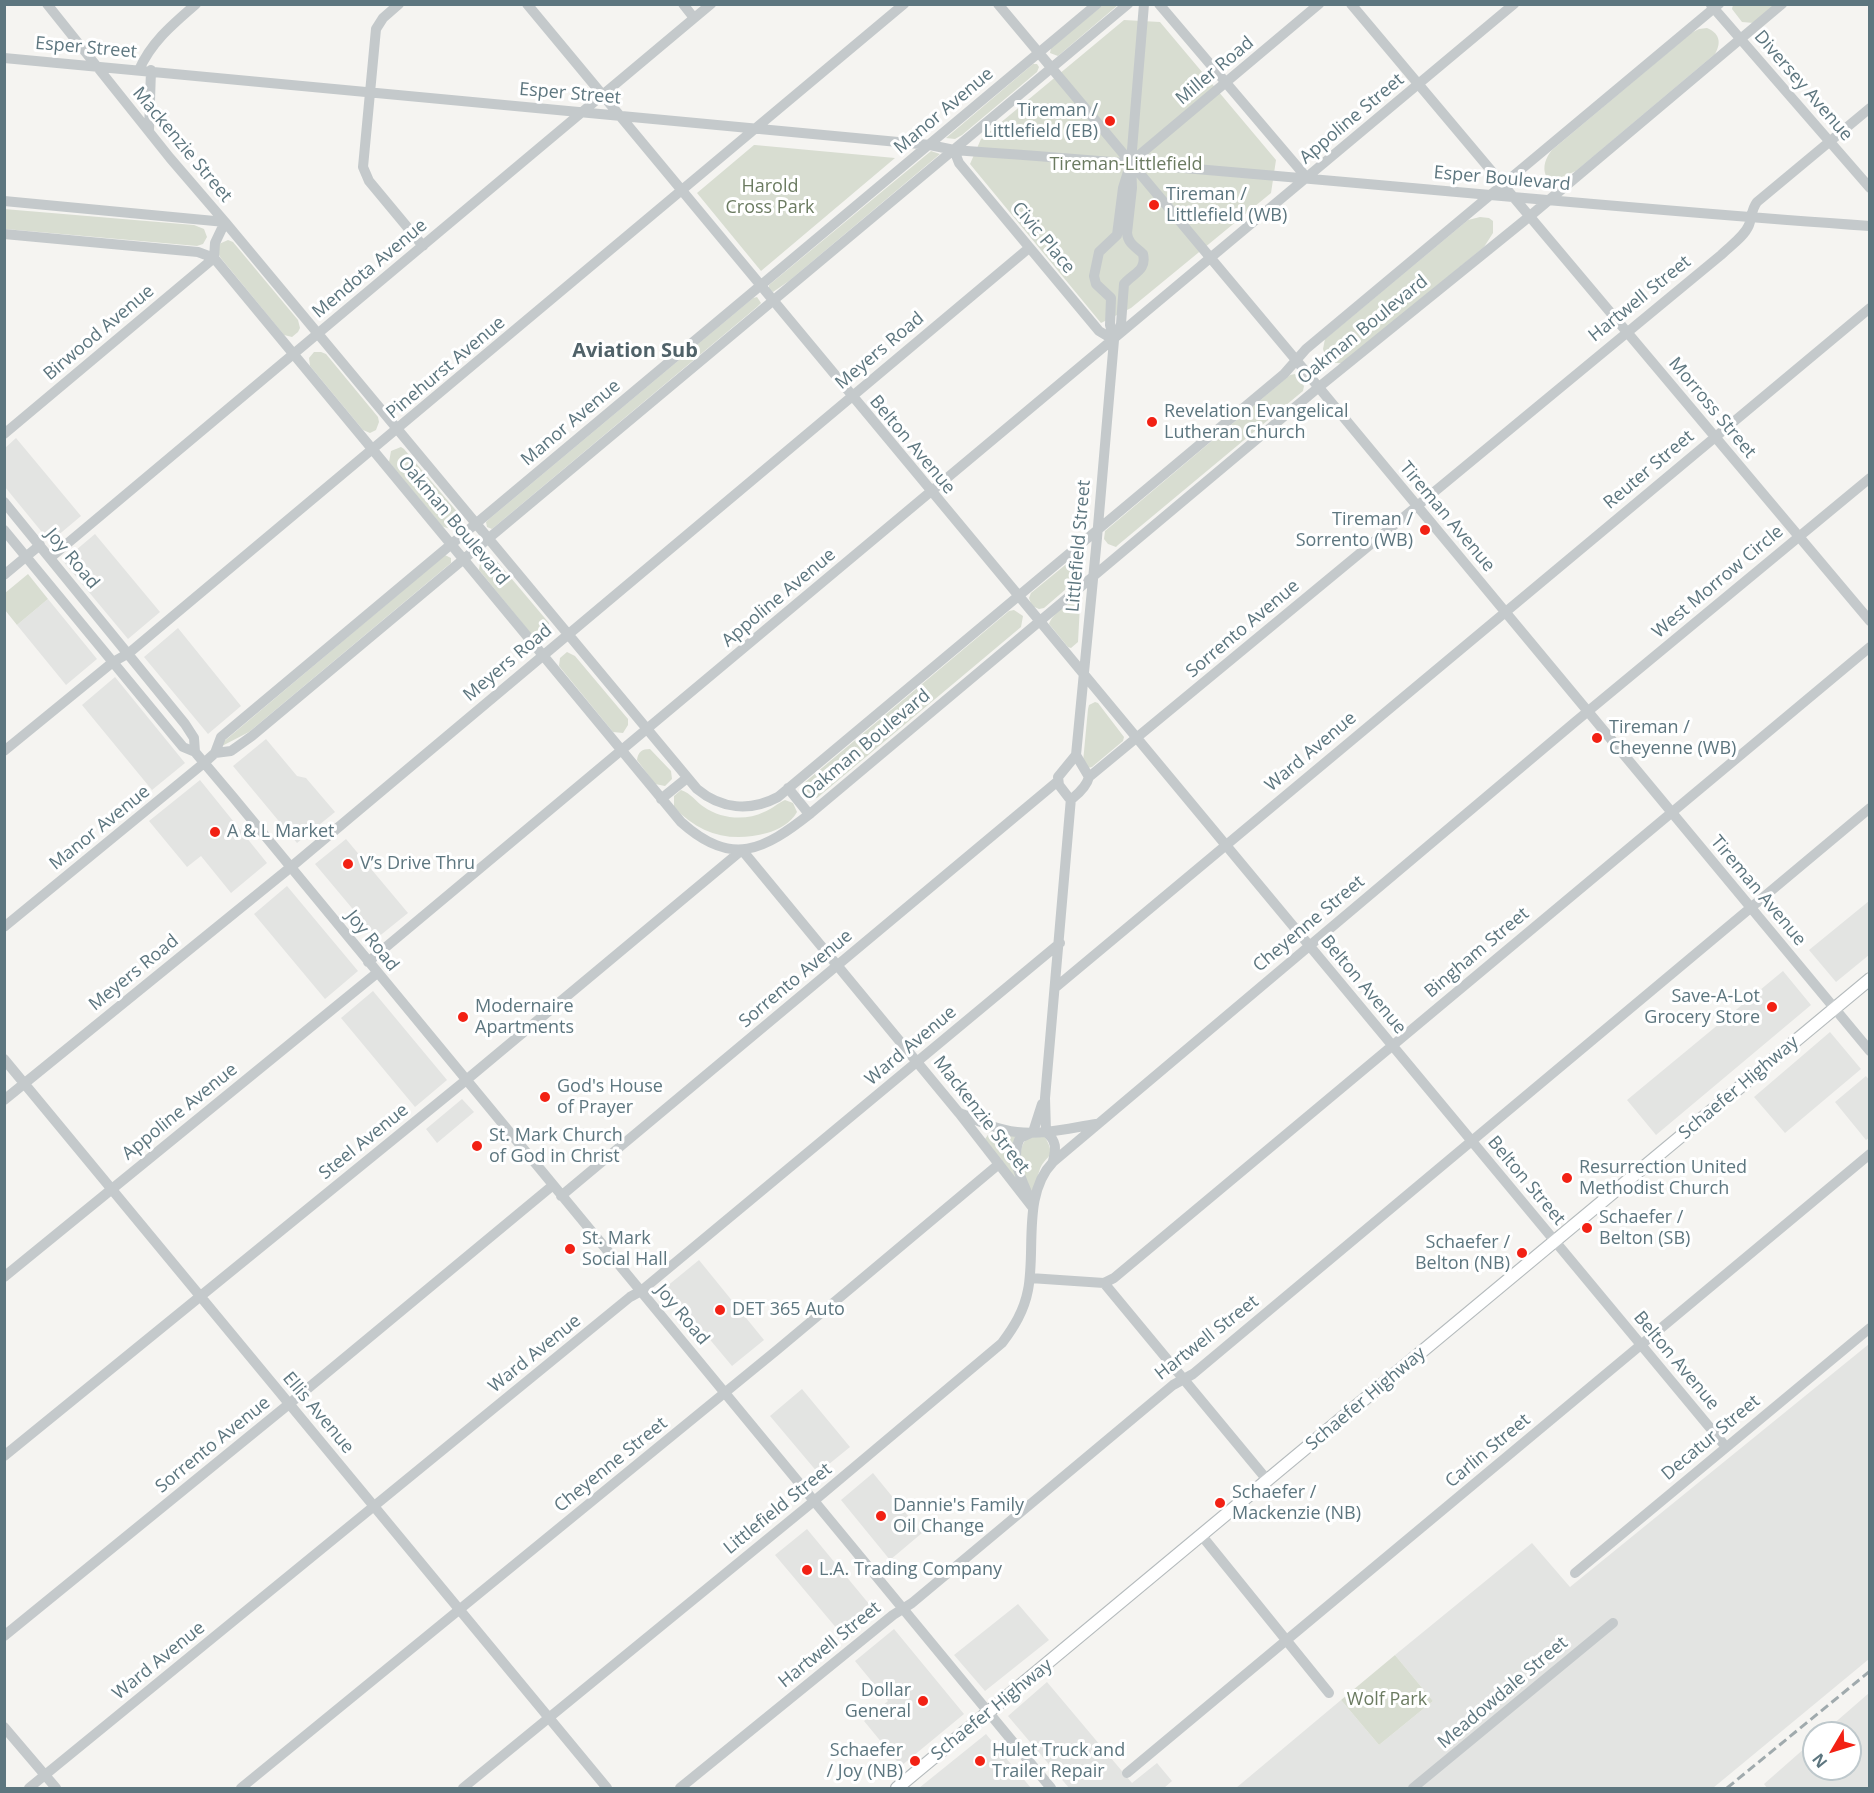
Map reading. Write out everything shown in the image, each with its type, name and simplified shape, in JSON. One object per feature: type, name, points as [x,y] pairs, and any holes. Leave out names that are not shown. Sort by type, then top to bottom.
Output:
[{"type":"main road","name":"Schaefer Highway","points":[[897,1788],[1869,979]]},
{"type":"street","name":"Mackenzie Street","points":[[46,4],[225,222]]},
{"type":"street","points":[[139,70],[153,44],[196,4]]},
{"type":"street","points":[[399,4],[383,18],[376,29],[363,166],[364,173],[423,246]]},
{"type":"street","points":[[527,4],[602,96]]},
{"type":"street","points":[[683,4],[694,18]]},
{"type":"street","name":"Mendota Avenue","points":[[50,558],[711,4]]},
{"type":"street","name":"Pinehurst Avenue","points":[[4,751],[113,662],[129,653],[399,429],[904,4]]},
{"type":"street","name":"Tireman Avenue","points":[[998,4],[1319,387],[1869,1051]]},
{"type":"street","name":"Manor Avenue","points":[[4,927],[204,763],[215,753],[220,737],[1097,4]]},
{"type":"street","name":"Manor Avenue","points":[[215,753],[231,751],[252,736],[1128,4]]},
{"type":"street","points":[[1131,162],[1144,4]]},
{"type":"street","points":[[1159,4],[1307,178]]},
{"type":"street","name":"Miller Road","points":[[1131,162],[1319,4]]},
{"type":"street","points":[[1351,4],[1504,184]]},
{"type":"street","name":"Appoline Street","points":[[1211,258],[1514,4]]},
{"type":"street","name":"Oakman Boulevard","points":[[214,258],[681,822],[701,839],[720,847],[742,850],[755,848],[771,842],[809,814],[1319,387],[1530,216],[1782,4]]},
{"type":"street","name":"Oakman Boulevard","points":[[225,222],[687,777],[707,797],[721,804],[734,806],[764,803],[778,797],[1284,374],[1306,349],[1715,6]]},
{"type":"street","name":"Diversey Avenue","points":[[1715,6],[1740,39],[1869,188]]},
{"type":"street","name":"Esper Street","points":[[4,58],[758,128],[930,145],[954,150],[1131,162]]},
{"type":"street","points":[[149,131],[150,70]]},
{"type":"street","name":"Belton Avenue","points":[[602,96],[1084,675]]},
{"type":"street","name":"Hartwell Street","points":[[1417,506],[1721,255],[1744,233],[1751,211],[1757,202],[1869,108]]},
{"type":"street","name":"Civic Place","points":[[954,150],[959,163],[1029,248],[1099,331],[1113,340]]},
{"type":"street","name":"Esper Boulevard","points":[[1131,162],[1548,201],[1869,226]]},
{"type":"street","name":"Littlefield Street","points":[[1113,340],[1120,324],[1124,284],[1140,272],[1144,262],[1143,254],[1132,246],[1127,236],[1132,188],[1131,162]]},
{"type":"street","name":"Littlefield Street","points":[[1076,755],[1098,529],[1113,340],[1110,325],[1111,298],[1096,284],[1094,276],[1099,252],[1117,235],[1123,188],[1131,162]]},
{"type":"street","name":"Morross Street","points":[[1504,184],[1869,621]]},
{"type":"street","points":[[4,201],[225,222],[215,243],[214,258],[198,252],[4,234]]},
{"type":"street","name":"Meyers Road","points":[[4,1100],[291,867],[1029,248]]},
{"type":"street","name":"Birwood Avenue","points":[[4,434],[214,258]]},
{"type":"street","name":"Appoline Avenue","points":[[368,962],[1211,258]]},
{"type":"street","name":"Reuter Street","points":[[1505,612],[1869,308]]},
{"type":"street","name":"West Morrow Circle","points":[[1587,712],[1869,478]]},
{"type":"street","name":"Joy Road","points":[[4,502],[185,724],[194,738],[195,752]]},
{"type":"street","name":"Sorrento Avenue","points":[[1071,798],[1078,793],[1089,777],[1417,506]]},
{"type":"street","name":"Joy Road","points":[[4,530],[183,747],[195,752],[291,867],[465,1081],[1051,1788]]},
{"type":"street","points":[[4,575],[40,545]]},
{"type":"street","name":"Ward Avenue","points":[[1056,987],[1505,612]]},
{"type":"street","name":"Bingham Street","points":[[1104,1283],[1114,1278],[1869,647]]},
{"type":"street","points":[[1084,675],[1137,739]]},
{"type":"street","name":"Cheyenne Street","points":[[1053,1162],[1587,712]]},
{"type":"street","name":"Belton Avenue","points":[[1137,739],[1472,1141]]},
{"type":"street","points":[[1076,755],[1089,777]]},
{"type":"street","name":"Sorrento Avenue","points":[[561,1196],[1054,784],[1076,755]]},
{"type":"street","points":[[661,799],[687,777]]},
{"type":"street","points":[[1054,784],[1071,798]]},
{"type":"street","points":[[788,788],[809,814]]},
{"type":"street","name":"Littlefield Street","points":[[463,1788],[996,1350],[1012,1330],[1021,1315],[1030,1278],[1033,1208],[1045,1171],[1053,1162],[1056,1147],[1046,1132],[1045,1098],[1071,798]]},
{"type":"street","name":"Hartwell Street","points":[[680,1788],[893,1615],[918,1598],[1173,1385],[1193,1374],[1869,808]]},
{"type":"street","name":"Mackenzie Street","points":[[742,850],[918,1062],[1033,1208]]},
{"type":"street","name":"Steel Avenue","points":[[4,1456],[465,1081],[742,850]]},
{"type":"street","name":"Ward Avenue","points":[[29,1788],[630,1297],[641,1291],[1060,943]]},
{"type":"street","name":"Appoline Avenue","points":[[4,1277],[377,973]]},
{"type":"street","name":"Ellis Avenue","points":[[4,1059],[607,1788]]},
{"type":"street","name":"Littlefield Street","points":[[1033,1208],[1019,1173],[1016,1152],[1020,1138],[1033,1132],[1045,1098]]},
{"type":"street","points":[[959,1113],[1008,1131],[1020,1133],[1046,1132],[1096,1124]]},
{"type":"street","name":"Belton Street","points":[[1472,1141],[1555,1241]]},
{"type":"street","name":"Carlin Street","points":[[1127,1773],[1869,1154]]},
{"type":"street","name":"Cheyenne Street","points":[[242,1788],[725,1393],[999,1164]]},
{"type":"street","name":"Sorrento Avenue","points":[[4,1636],[552,1186]]},
{"type":"street","name":"Belton Avenue","points":[[1555,1241],[1726,1447]]},
{"type":"street","points":[[1030,1278],[1104,1283],[1268,1481]]},
{"type":"street","name":"Decatur Street","points":[[1575,1574],[1869,1328]]},
{"type":"street","points":[[1202,1536],[1329,1693]]},
{"type":"street","name":"Meadowdale Street","points":[[1413,1788],[1613,1623]]},
{"type":"street","points":[[4,1727],[56,1788]]},
{"type":"shaded area","points":[[16,438],[81,516],[50,542],[5,487],[5,448]]},
{"type":"shaded area","points":[[95,534],[160,612],[128,639],[63,561]]},
{"type":"shaded area","points":[[48,599],[97,659],[66,685],[17,625]]},
{"type":"shaded area","points":[[178,628],[241,706],[208,734],[144,657]]},
{"type":"shaded area","points":[[115,677],[185,763],[152,790],[82,705]]},
{"type":"shaded area","points":[[266,739],[297,776],[306,778],[335,812],[297,843],[233,766]]},
{"type":"shaded area","points":[[200,780],[267,863],[231,893],[201,856],[187,867],[149,821]]},
{"type":"shaded area","points":[[346,839],[408,913],[377,938],[315,864]]},
{"type":"shaded area","points":[[287,886],[358,971],[325,999],[254,914]]},
{"type":"shaded area","points":[[1869,901],[1869,955],[1836,982],[1809,950]]},
{"type":"shaded area","points":[[1783,971],[1811,1005],[1656,1135],[1627,1100]]},
{"type":"shaded area","points":[[373,991],[447,1080],[415,1107],[341,1018]]},
{"type":"shaded area","points":[[1830,1032],[1861,1069],[1785,1133],[1754,1097]]},
{"type":"shaded area","points":[[1866,1076],[1869,1080],[1870,1137],[1866,1140],[1835,1102]]},
{"type":"shaded area","points":[[462,1099],[474,1112],[437,1143],[426,1129]]},
{"type":"shaded area","points":[[699,1260],[764,1340],[732,1366],[666,1287]]},
{"type":"shaded area","points":[[1869,1344],[1869,1659],[1713,1788],[1236,1788],[1341,1700],[1379,1745],[1433,1701],[1395,1655],[1532,1543],[1570,1587]]},
{"type":"shaded area","points":[[802,1389],[850,1447],[818,1473],[770,1416]]},
{"type":"shaded area","points":[[873,1473],[922,1533],[890,1560],[841,1500]]},
{"type":"shaded area","points":[[807,1529],[874,1610],[843,1636],[775,1555]]},
{"type":"shaded area","points":[[1018,1604],[1049,1640],[985,1691],[954,1655]]},
{"type":"shaded area","points":[[894,1629],[964,1714],[901,1766],[864,1721],[888,1701],[855,1661]]},
{"type":"shaded area","points":[[1047,1682],[1132,1783],[1157,1763],[1172,1781],[1164,1788],[1069,1788],[1008,1716]]},
{"type":"shaded area","points":[[1869,1693],[1869,1788],[1767,1788],[1764,1784],[1802,1751],[1802,1781],[1862,1781],[1862,1721],[1837,1721]]},
{"type":"shaded area","name":"Hulet Truck and Trailer Repair","points":[[986,1734],[1031,1788],[919,1788]]},
{"type":"green space","points":[[1103,5],[1118,5],[1058,56],[1050,53],[1051,48]]},
{"type":"green space","points":[[1733,5],[1776,5],[1754,23],[1742,22],[1732,9]]},
{"type":"green space","name":"Tireman-Littlefield","points":[[1124,20],[1160,22],[1276,160],[1271,193],[1131,308],[1101,323],[970,164],[981,139]]},
{"type":"green space","points":[[1707,28],[1718,38],[1715,54],[1576,171],[1559,178],[1546,176],[1545,162],[1552,150],[1691,33]]},
{"type":"green space","points":[[1033,64],[1039,67],[1037,72],[962,135],[955,139],[946,138]]},
{"type":"green space","name":"Harold Cross Park","points":[[754,145],[895,158],[761,271],[697,193]]},
{"type":"green space","points":[[931,151],[940,154],[789,281],[773,292],[769,289],[769,285]]},
{"type":"green space","points":[[4,209],[194,225],[204,229],[207,237],[203,244],[197,246],[5,229]]},
{"type":"green space","points":[[1480,217],[1493,221],[1493,233],[1484,247],[1343,363],[1333,362],[1326,356],[1323,349],[1325,339],[1468,220]]},
{"type":"green space","points":[[228,240],[233,242],[298,320],[300,328],[292,337],[284,335],[220,257],[219,244]]},
{"type":"green space","points":[[757,297],[761,303],[757,307],[492,529],[487,527],[486,522],[489,519]]},
{"type":"green space","points":[[314,352],[326,354],[378,417],[376,430],[370,433],[363,430],[310,366],[309,358]]},
{"type":"green space","points":[[1295,374],[1304,386],[1303,391],[1116,547],[1108,544],[1104,539],[1105,531],[1290,375]]},
{"type":"green space","points":[[401,447],[459,514],[458,523],[454,526],[449,528],[442,526],[389,462],[391,451]]},
{"type":"green space","points":[[445,555],[451,558],[451,563],[249,732],[222,746],[222,743]]},
{"type":"green space","points":[[488,557],[495,559],[549,623],[549,630],[544,636],[532,635],[479,570],[480,562]]},
{"type":"green space","points":[[1075,560],[1083,566],[1084,573],[1044,608],[1039,609],[1032,606],[1029,598],[1031,593],[1070,561]]},
{"type":"green space","points":[[28,574],[48,599],[17,625],[5,610],[5,593]]},
{"type":"green space","points":[[1077,601],[1080,605],[1078,642],[1071,648],[1049,624],[1060,610]]},
{"type":"green space","points":[[1014,610],[1023,616],[1021,627],[817,798],[808,799],[801,792],[801,786],[804,783],[1009,611]]},
{"type":"green space","points":[[567,652],[575,656],[628,719],[628,725],[623,733],[613,732],[559,666],[560,658]]},
{"type":"green space","points":[[1095,702],[1124,737],[1123,741],[1088,768],[1083,762],[1088,709],[1089,705]]},
{"type":"green space","points":[[650,749],[671,771],[672,779],[665,786],[655,784],[637,760],[641,752]]},
{"type":"green space","points":[[681,790],[711,811],[726,816],[742,818],[757,815],[785,800],[793,803],[797,812],[788,823],[771,832],[754,836],[729,837],[705,830],[684,817],[674,807],[674,796]]},
{"type":"green space","points":[[990,1132],[1016,1135],[1019,1184],[985,1139]]},
{"type":"green space","points":[[1028,1137],[1045,1137],[1050,1150],[1039,1172],[1036,1192],[1030,1192],[1021,1164],[1021,1150]]},
{"type":"green space","name":"Wolf Park","points":[[1395,1655],[1433,1701],[1379,1745],[1341,1700]]},
{"type":"railway","points":[[1727,1788],[1870,1671]]},
{"type":"place","name":"Tireman / Littlefield (EB)","points":[[1110,121]]},
{"type":"place","name":"Tireman / Littlefield (WB)","points":[[1154,205]]},
{"type":"place","name":"Revelation Evangelical Lutheran Church","points":[[1152,422]]},
{"type":"place","name":"Tireman / Sorrento (WB)","points":[[1425,530]]},
{"type":"place","name":"Tireman / Cheyenne (WB)","points":[[1597,738]]},
{"type":"place","name":"A & L Market","points":[[215,832]]},
{"type":"place","name":"V’s Drive Thru","points":[[348,864]]},
{"type":"place","name":"Save-A-Lot Grocery Store","points":[[1772,1007]]},
{"type":"place","name":"Modernaire Apartments","points":[[463,1017]]},
{"type":"place","name":"God's House of Prayer","points":[[545,1097]]},
{"type":"place","name":"St. Mark Church of God in Christ","points":[[477,1146]]},
{"type":"place","name":"Resurrection United Methodist Church","points":[[1567,1178]]},
{"type":"place","name":"Schaefer / Belton (SB)","points":[[1587,1228]]},
{"type":"place","name":"St. Mark Social Hall","points":[[570,1249]]},
{"type":"place","name":"Schaefer / Belton (NB)","points":[[1522,1253]]},
{"type":"place","name":"DET 365 Auto","points":[[720,1310]]},
{"type":"place","name":"Schaefer / Mackenzie (NB)","points":[[1220,1503]]},
{"type":"place","name":"Dannie's Family Oil Change","points":[[881,1516]]},
{"type":"place","name":"L.A. Trading Company","points":[[807,1570]]},
{"type":"place","name":"Dollar General","points":[[923,1701]]},
{"type":"place","name":"Schaefer / Joy (NB)","points":[[915,1761]]},
{"type":"place","name":"Hulet Truck and Trailer Repair","points":[[980,1761]]},
{"type":"district","name":"Aviation Sub","points":[[635,351]]}]
